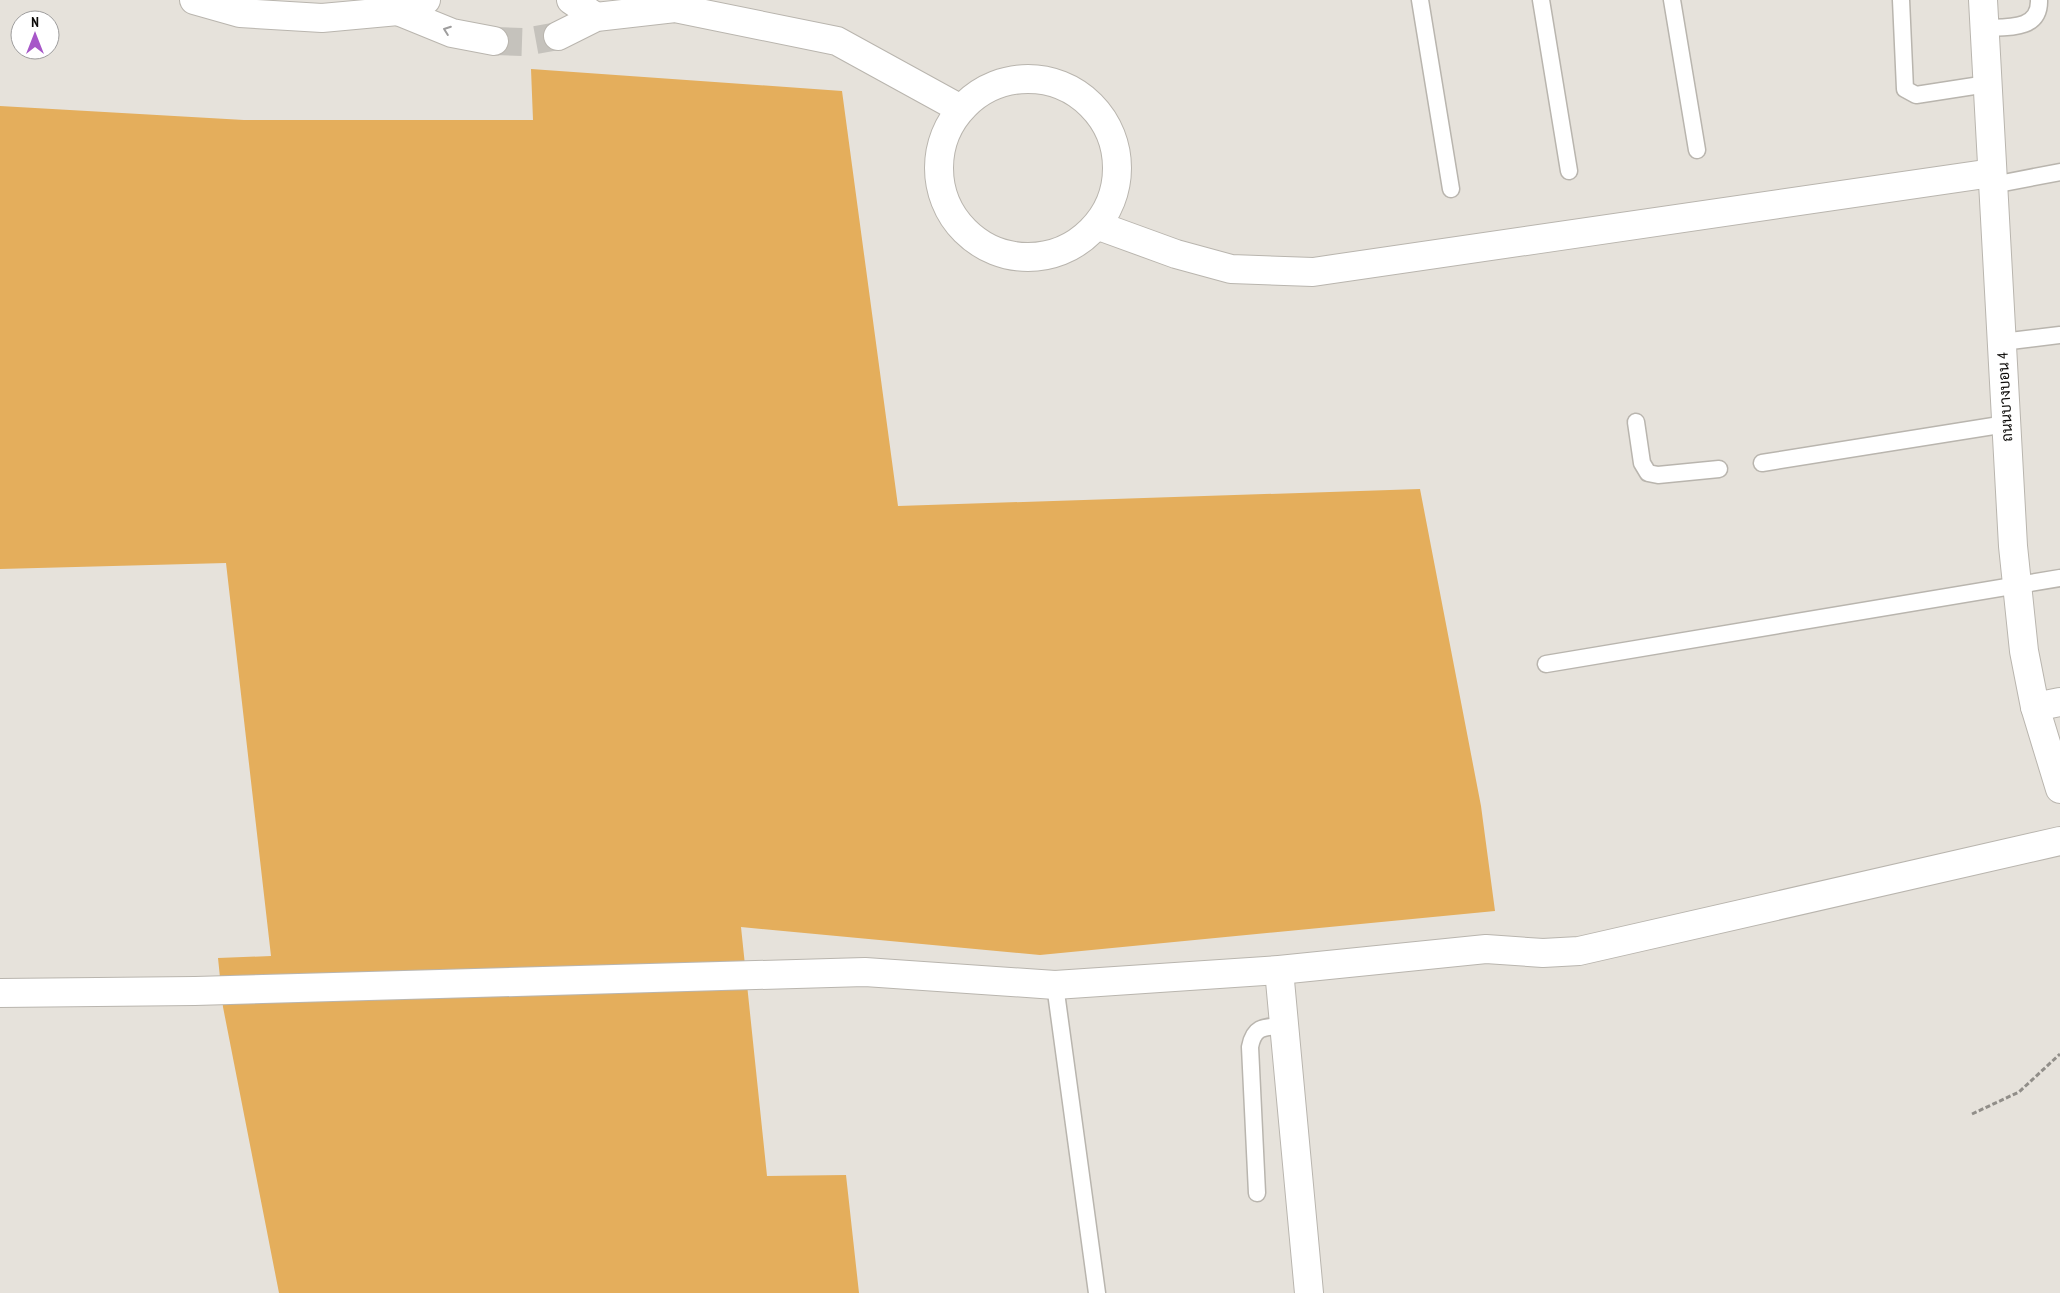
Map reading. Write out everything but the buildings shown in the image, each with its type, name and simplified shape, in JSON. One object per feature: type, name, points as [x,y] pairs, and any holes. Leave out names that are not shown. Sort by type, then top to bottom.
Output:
[{"type":"street","points":[[194,0],[240,13],[322,18],[398,11],[426,0]]},
{"type":"street","points":[[572,0],[596,17]]},
{"type":"street","name":"ถนนบางบอน 4","points":[[1982,0],[2017,585],[2024,651],[2048,704],[2060,789]]},
{"type":"street","points":[[558,36],[596,17],[675,8],[838,41],[959,108]]},
{"type":"street","points":[[398,11],[452,33],[494,41]]},
{"type":"street","points":[[1045,79],[1087,99],[1114,137],[1118,183],[1099,226],[1060,253],[1012,257],[970,237],[942,198],[939,151],[959,108],[998,83],[1045,79]]},
{"type":"street","points":[[1099,226],[1176,254],[1231,269],[1313,272],[1993,179]]},
{"type":"street","points":[[0,993],[195,991],[865,972],[1055,985],[1280,970],[1486,949],[1543,953],[1579,951],[2060,841]]},
{"type":"street","points":[[1280,970],[1283,1026],[1309,1293]]},
{"type":"lane","points":[[1420,0],[1451,188]]},
{"type":"lane","points":[[1541,0],[1569,171]]},
{"type":"lane","points":[[1672,0],[1697,150]]},
{"type":"lane","points":[[1901,0],[1905,89],[1916,95],[1987,84]]},
{"type":"lane","points":[[1984,28],[2021,26],[2032,20],[2039,8],[2039,0]]},
{"type":"lane","points":[[1993,179],[2060,172]]},
{"type":"lane","points":[[2002,342],[2060,335]]},
{"type":"lane","points":[[1636,422],[1642,463],[1648,473],[1658,475],[1719,469]]},
{"type":"lane","points":[[1762,463],[2006,424]]},
{"type":"lane","points":[[1546,664],[2060,578]]},
{"type":"lane","points":[[1055,985],[1097,1293]]},
{"type":"lane","points":[[1258,1193],[1250,1047],[1253,1036],[1264,1027],[1283,1026]]},
{"type":"path","points":[[1972,1114],[2020,1092],[2060,1054]]},
{"type":"shaded area","points":[[531,69],[842,91],[898,506],[1420,489],[1481,806],[1495,911],[1040,955],[741,927],[767,1176],[846,1175],[859,1293],[279,1293],[223,1007],[218,958],[271,956],[226,563],[0,569],[0,106],[244,120],[533,120]]},
{"type":"tunnel","points":[[494,41],[525,42],[558,36]]}]
